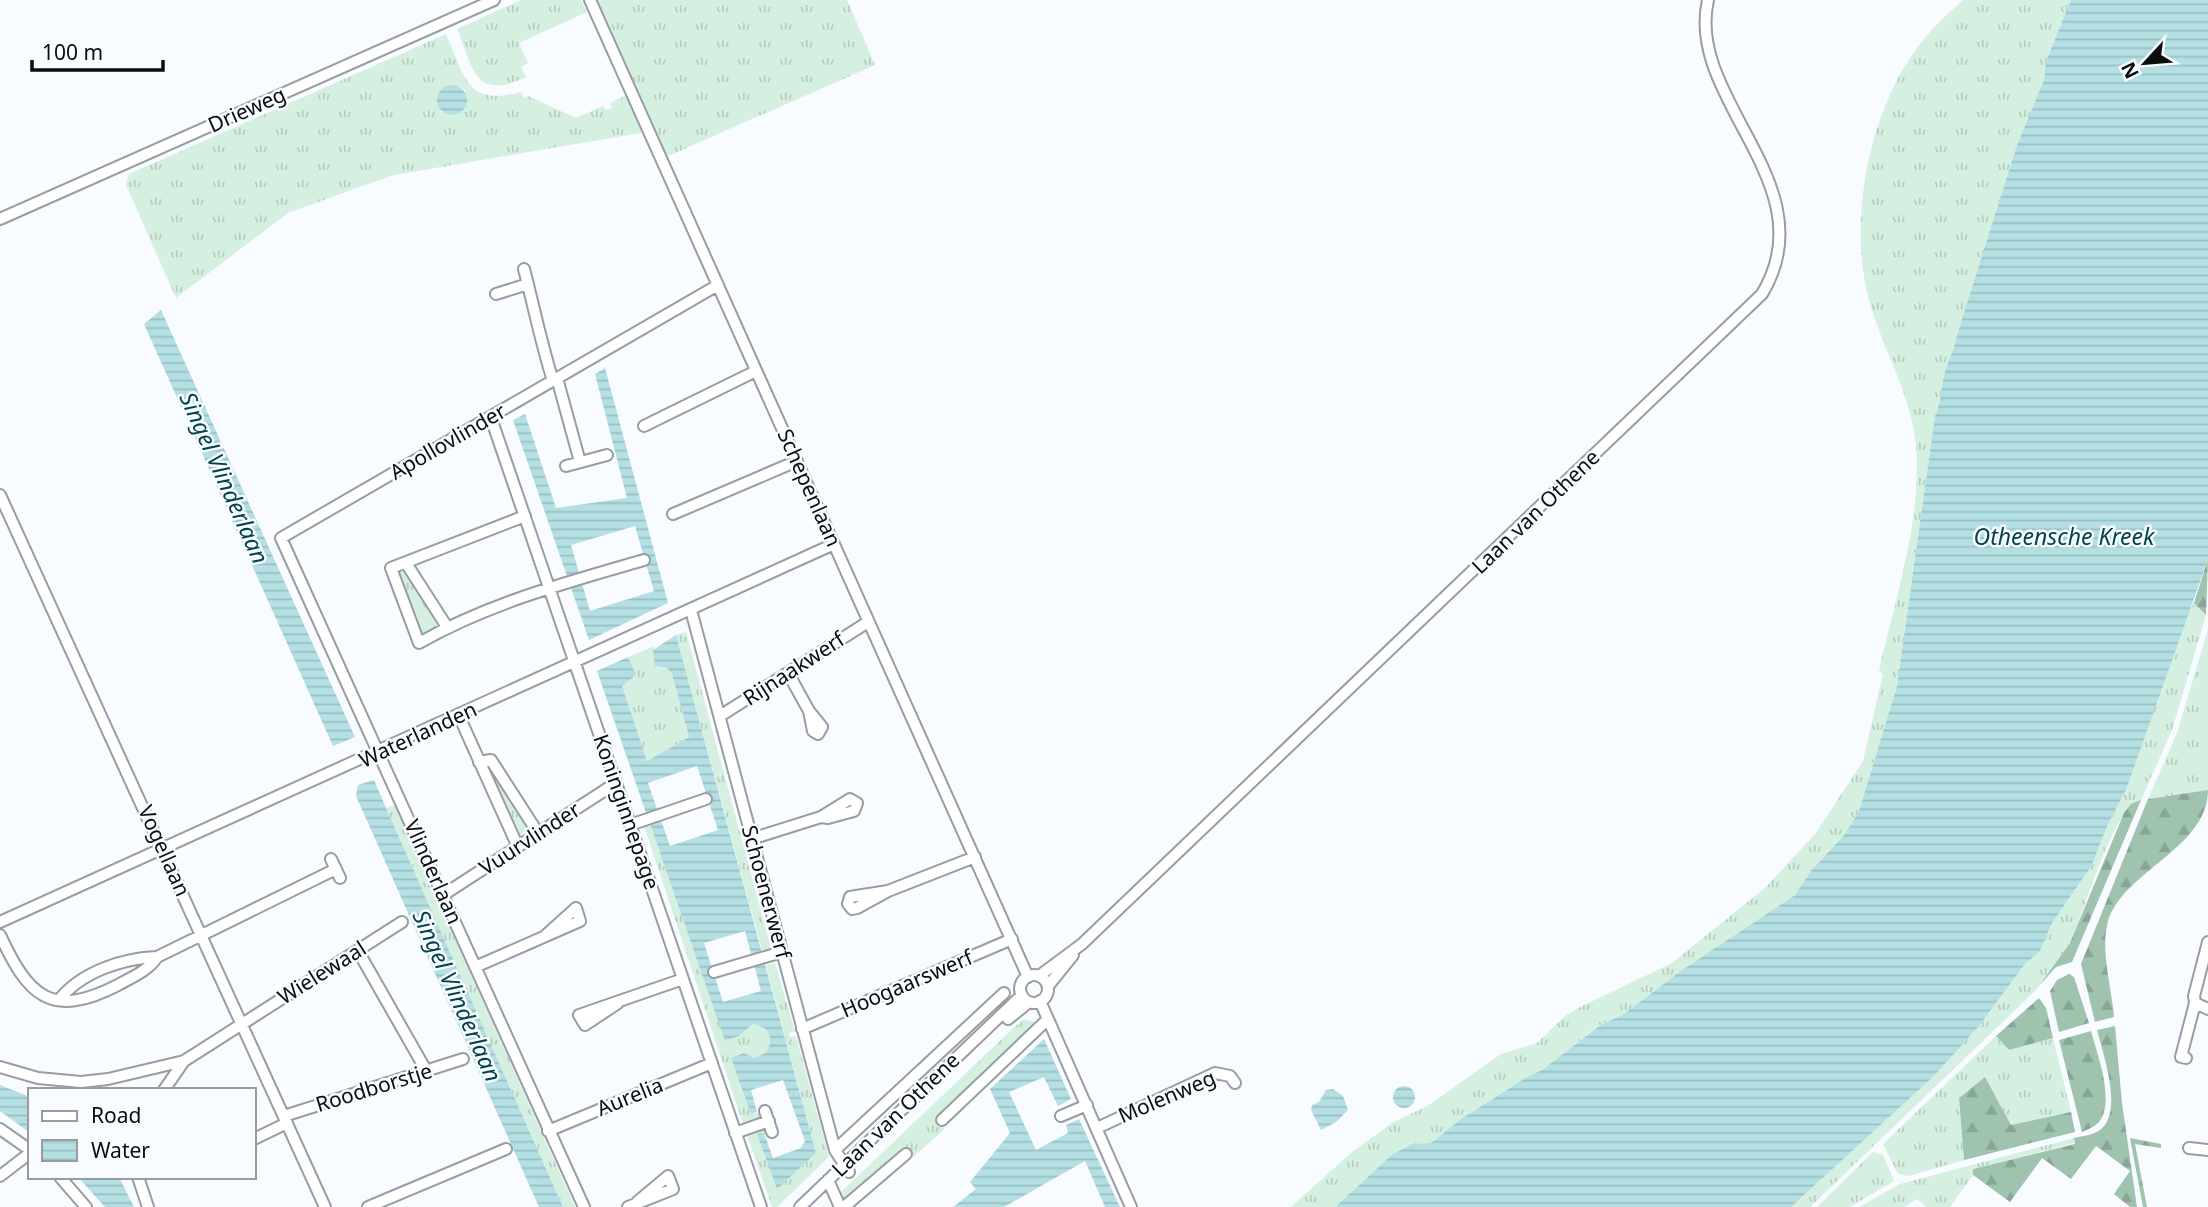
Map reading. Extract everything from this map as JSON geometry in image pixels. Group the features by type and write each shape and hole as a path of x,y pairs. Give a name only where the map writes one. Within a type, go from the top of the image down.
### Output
{"street":[{"name":"Drieweg","path":"0,219 494,0"},
{"name":"Schepenlaan","path":"590,0 1012,939 1034,976 1048,986"},
{"name":"Laan van Othene","path":"800,1207 830,1184 995,1026 1031,1000 1047,995 1048,986 1082,944 1762,294 1776,267 1782,225 1768,182 1717,70 1706,25 1708,0"},
{"path":"524,269 536,313 536,330 555,380 580,462"},
{"path":"496,294 528,284"},
{"name":"Apollovlinder","path":"281,538 718,285"},
{"path":"644,426 756,371"},
{"name":"Koninginnepage","path":"491,418 761,1207"},
{"path":"566,466 607,455"},
{"path":"673,514 797,461"},
{"name":"Vogellaan","path":"0,495 325,1207"},
{"path":"525,516 391,568 419,643 447,627 549,587 644,560"},
{"name":"Vlinderlaan","path":"281,538 584,1207"},
{"name":"Waterlanden","path":"0,922 164,850 834,544"},
{"path":"406,562 447,627"},
{"name":"Schoenerwerf","path":"691,610 835,1150 846,1169"},
{"name":"Rijnaakwerf","path":"720,716 868,622"},
{"path":"788,673 809,711"},
{"path":"459,716 518,847"},
{"path":"480,762 491,760 538,833"},
{"name":"Vuurvlinder","path":"443,895 616,783"},
{"path":"631,825 706,799"},
{"path":"751,839 821,817"},
{"path":"888,891 975,857"},
{"path":"0,935 18,973 28,986 59,1000 79,1000 112,988 141,973 157,957 336,869"},
{"name":"Wielewaal","path":"184,1061 402,922"},
{"path":"475,967 546,934"},
{"name":"Hoogaarswerf","path":"802,1029 1012,939"},
{"path":"2186,1058 2181,1057 2208,942"},
{"name":"Laan van Othene","path":"1034,976 1082,944"},
{"path":"358,951 427,1072"},
{"path":"714,972 782,952"},
{"path":"59,1000 82,980 117,964 135,957 157,957"},
{"path":"1034,976 1021,985 1048,1019 1131,1207"},
{"path":"618,1003 683,979"},
{"name":"Laan van Othene","path":"835,1150 1004,993"},
{"path":"2195,1003 2208,1009"},
{"path":"983,1013 995,1026"},
{"path":"942,1120 1048,1019"},
{"name":"Roodborstje","path":"256,1138 286,1119 463,1059"},
{"path":"0,1067 38,1079 81,1082 108,1079 184,1061"},
{"path":"165,1088 184,1061"},
{"name":"Aurelia","path":"548,1131 712,1063"},
{"name":"Molenweg","path":"1097,1128 1215,1073 1230,1076 1235,1083"},
{"path":"1061,1116 1087,1105"},
{"path":"735,1133 768,1121"},
{"path":"0,1129 28,1150"},
{"path":"2189,1148 2208,1150"},
{"path":"368,1207 506,1149"},
{"path":"0,1176 28,1153"},
{"path":"830,1184 842,1207 906,1154"},
{"path":"62,1179 86,1207"},
{"path":"139,1179 148,1207"},
{"name":"Laan van Othene","path":"811,1207 830,1184"}],"green space":[{"path":"521,0 581,0 587,12 519,43 528,63 521,67 526,77 509,84 486,83 473,69 457,29"},
{"path":"597,0 847,0 875,65 666,157"},
{"path":"1963,0 2071,0 2046,61 2044,80 2017,145 1945,371 1935,416 1897,686 1859,811 1845,834 1810,872 1795,895 1682,970 1624,1014 1598,1026 1542,1070 1461,1119 1431,1143 1412,1144 1394,1154 1335,1207 1291,1207 1352,1152 1392,1123 1429,1105 1501,1054 1537,1043 1565,1016 1578,1008 1672,963 1765,888 1816,833 1863,761 1883,674 1879,671 1911,531 1917,474 1914,428 1872,310 1864,277 1862,205 1876,132 1889,97 1905,66 1925,38"},
{"path":"446,34 464,75 478,92 503,96 521,92 524,98 528,96 576,118 603,106 606,110 612,108 610,103 627,95 646,132 394,175 351,190 288,213 176,298 126,185 129,174","holes":["458,86 466,90 462,108 453,113 441,112 437,101 440,92"]},
{"path":"2208,559 2206,615 2194,603"},
{"path":"397,568 403,568 436,619 437,629 423,635 420,633"},
{"path":"2194,603 2206,615 2172,730 2141,800 2130,807 2109,841 2076,929 2063,955 2035,991 1810,1207 1791,1207 1934,1076 1979,1026 2025,964 2040,951 2052,923 2092,865 2107,826 2126,790 2187,613"},
{"path":"2208,629 2208,790 2148,799 2177,733"},
{"path":"686,632 771,948 762,950 676,635"},
{"path":"655,646 653,650 657,667 667,668 672,674 689,737 647,761 621,685 636,676 628,657"},
{"path":"488,763 531,828 517,837 486,766"},
{"path":"2208,790 2204,811 2194,829 2143,875 2114,907 2107,926 2105,948 2114,1017 2095,1022 2081,964 2148,799"},
{"path":"2141,800 2072,962 2056,967 2039,986 2070,943 2124,813 2131,804"},
{"path":"395,805 575,1207 563,1207 386,808"},
{"path":"649,822 725,1040 739,1036 753,1024 763,1027 769,1034 767,1053 754,1058 744,1053 751,1114 761,1112 762,1118 744,1127 644,826"},
{"path":"775,963 795,1031 789,1033 790,1037 796,1036 829,1157 777,1207 772,1207 746,1132 765,1127 769,1133 758,1134 777,1188 816,1153 766,965"},
{"path":"2069,974 2074,977 2089,1023 2059,1032 2050,991 2057,980"},
{"path":"2039,998 2046,1008 2053,1038 2009,1050 1996,1036"},
{"path":"1023,1019 1038,1023 936,1119 945,1129 912,1158 905,1150 845,1201 840,1193"},
{"path":"2115,1026 2122,1103 2137,1207 2130,1207 2114,1194 2130,1171 2096,1146 2071,1179 2042,1158 2010,1202 1973,1175 1973,1169 2075,1144 2074,1138 2100,1130 2107,1122 2111,1097 2107,1067 2097,1030"},
{"path":"2091,1031 2104,1079 2105,1105 2103,1116 2097,1124 2082,1132 2059,1040"},
{"path":"1996,1036 2009,1050 2053,1038 2071,1112 2011,1125 1985,1078 1959,1098 1964,1160 1909,1176 1898,1174 1883,1144"},
{"path":"1985,1077 2011,1125 2071,1112 2075,1132 1964,1160 1959,1098"},
{"path":"2074,1138 2075,1143 1973,1169 1973,1175 1950,1207 1926,1207 1917,1199 1904,1207 1859,1207 1900,1184"},
{"path":"2130,1138 2161,1144 2161,1148 2135,1144 2147,1207 2143,1207"},
{"path":"1873,1152 1883,1155 1894,1181 1850,1207 1817,1207"}],"water":[{"name":"Otheensche Kreek","path":"2071,0 2208,0 2208,559 2126,790 2107,826 2092,865 2052,923 2040,951 2025,964 1979,1026 1934,1076 1791,1207 1335,1207 1393,1154 1412,1144 1431,1143 1461,1119 1542,1070 1599,1026 1624,1014 1682,970 1795,895 1810,872 1845,834 1859,811 1897,686 1935,416 1945,371 2017,145 2044,80 2046,61"},
{"path":"452,85 462,90 467,100 462,110 452,115 442,110 437,100 442,90"},
{"name":"Singel Vlinderlaan","path":"161,310 355,737 333,746 144,324"},
{"path":"605,368 668,603 589,640 513,420 525,414 556,508 627,498 595,374","holes":["635,526 654,591 590,611 571,545"]},
{"path":"676,635 816,1153 777,1189 757,1134 764,1133 773,1158 801,1148 805,1141 783,1080 751,1090 757,1112 751,1114 731,1058 744,1053 754,1058 766,1053 770,1043 769,1034 763,1027 753,1024 739,1036 725,1041 597,671 628,657 636,675 622,686 647,761 689,737 672,674 667,668 655,666 653,650","holes":["697,766 718,830 670,846 648,783","745,931 761,991 723,1002 704,943"]},
{"name":"Singel Vlinderlaan","path":"374,780 563,1207 539,1207 356,796 358,785"},
{"path":"1044,1039 1071,1099 1058,1106 1044,1077 1009,1092 1036,1150 1068,1133 1066,1125 1079,1119 1120,1207 1105,1207 1085,1161 1004,1207 953,1207 976,1189 970,1182 1010,1133 990,1089"},
{"path":"0,1085 28,1096 28,1132 0,1111"},
{"path":"1404,1086 1412,1089 1415,1097 1412,1105 1404,1108 1396,1105 1393,1097 1396,1089"},
{"path":"1333,1089 1343,1096 1348,1110 1336,1122 1321,1130 1311,1110 1312,1105 1319,1102 1326,1090"},
{"path":"80,1179 120,1179 134,1207 105,1207"}]}
